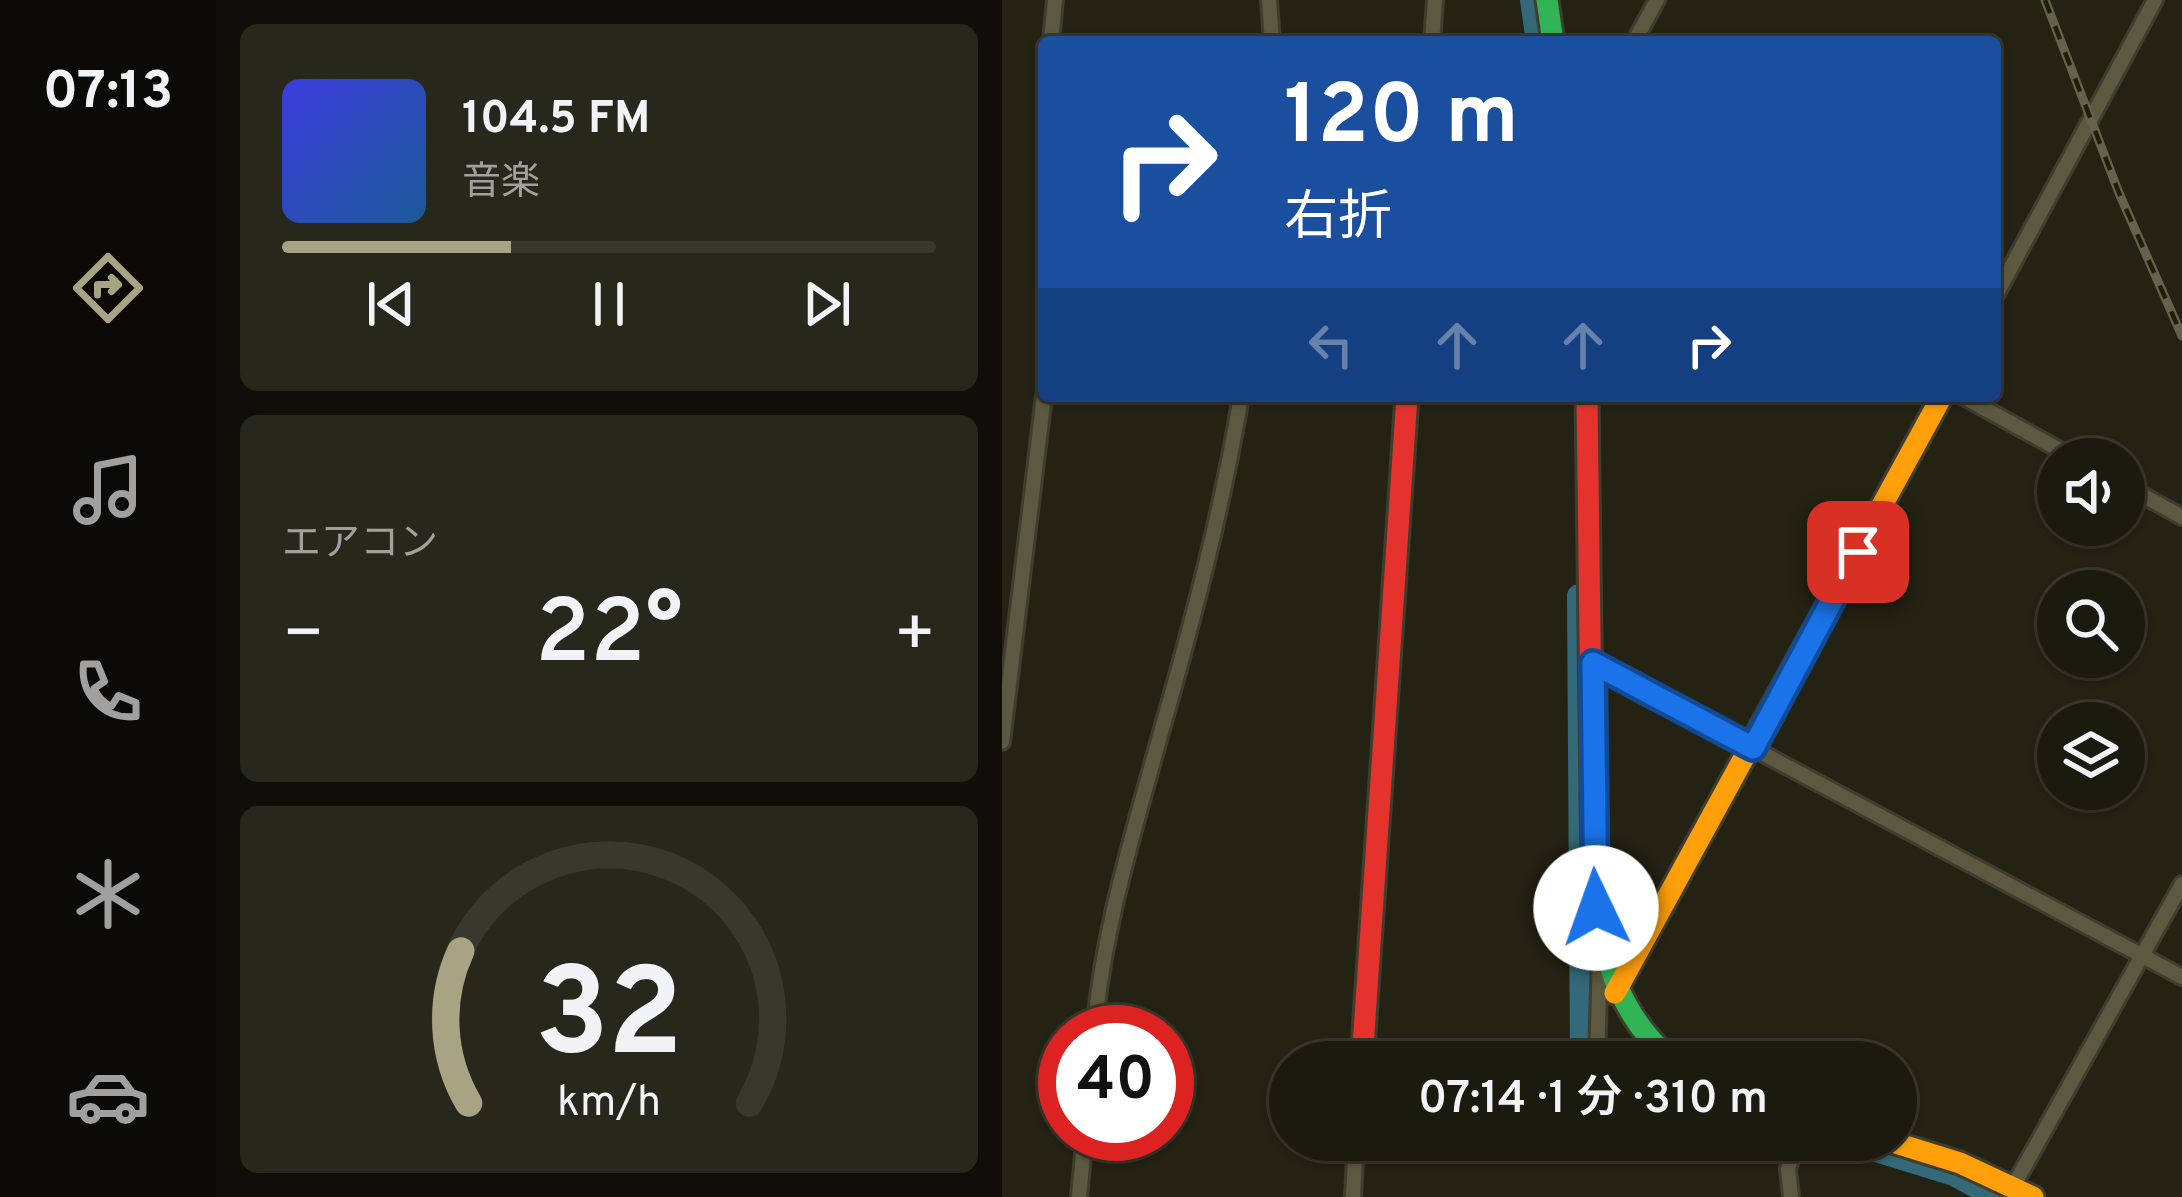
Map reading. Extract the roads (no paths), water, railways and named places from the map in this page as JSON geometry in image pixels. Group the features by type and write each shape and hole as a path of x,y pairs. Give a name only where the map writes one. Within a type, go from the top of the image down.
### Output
{"street":[{"path":"1052,36 1055,0"},
{"path":"1269,0 1272,36"},
{"path":"1432,36 1435,0"},
{"path":"1547,0 1552,36"},
{"path":"1637,36 1657,0"},
{"path":"2001,286 2155,0"},
{"path":"1002,742 1044,402"},
{"path":"1096,1005 1115,897 1226,489 1240,402"},
{"path":"1363,1041 1407,402"},
{"path":"1586,402 1593,875 1600,941 1598,1041"},
{"path":"1615,992 1939,402"},
{"path":"1973,402 2038,438"},
{"path":"2145,497 2182,518"},
{"path":"1593,663 2182,977"},
{"path":"1917,1152 2023,1191 2182,884"},
{"path":"1600,941 1615,992 1647,1041"},
{"path":"1079,1197 1082,1161"},
{"path":"1353,1197 1356,1161"},
{"path":"1790,1161 1791,1197"}],"waterway":[{"path":"1532,0 1537,36"},
{"path":"1579,596 1582,1041"},
{"path":"1912,1161 1954,1174 1996,1197"}],"railway":[{"path":"2045,0 2119,193 2182,336"}]}
